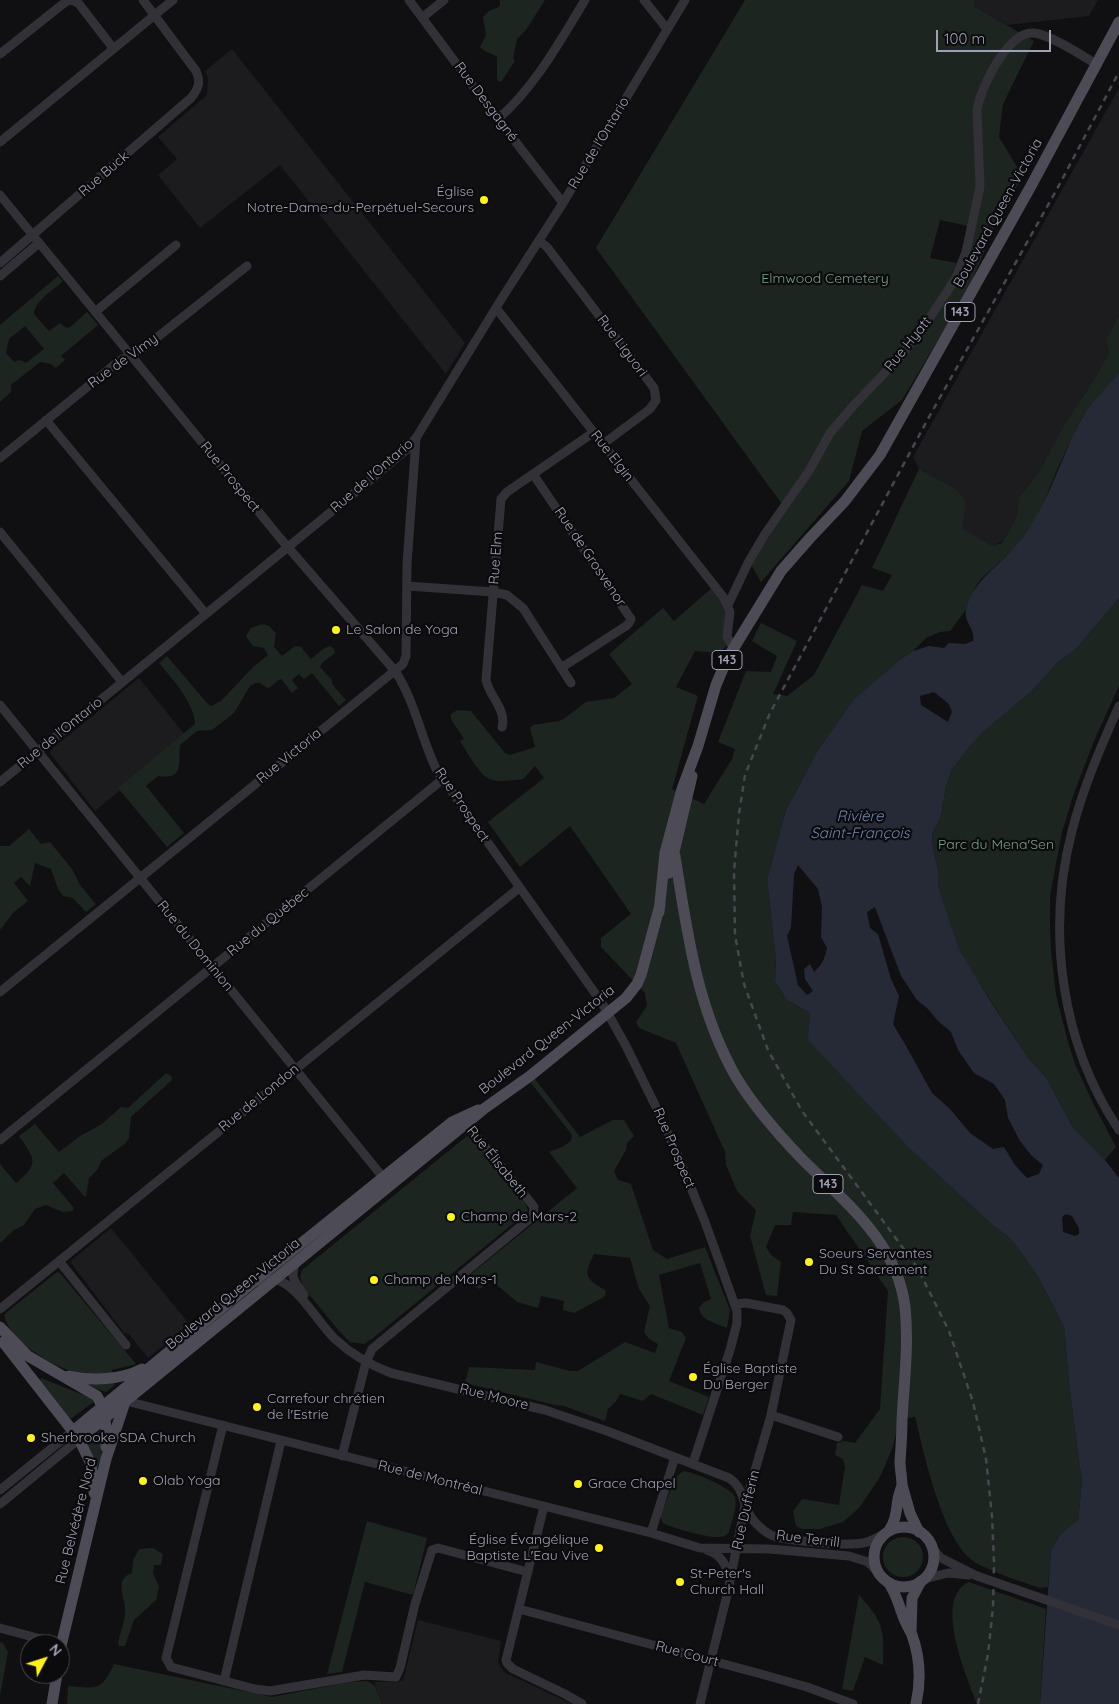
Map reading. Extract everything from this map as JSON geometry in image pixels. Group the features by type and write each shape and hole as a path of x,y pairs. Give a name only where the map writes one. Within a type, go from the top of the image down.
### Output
{"main road":[{"name":"Boulevard Queen-Victoria","path":"659,912 662,874 677,825 682,789 698,746 716,685 734,648 781,571 846,501 880,455 1026,194 1119,22"},
{"name":"Boulevard Queen-Victoria","path":"112,1399 252,1283 463,1120 485,1108 530,1076 626,998 637,984 644,966 675,851 672,835 677,825"},
{"name":"143","path":"677,825 695,963"},
{"name":"143","path":"675,851 686,929 705,1008 724,1055 751,1101 801,1158 865,1221 884,1248 898,1276 904,1306 906,1331 900,1462 902,1484 910,1513 919,1532 932,1547"},
{"name":"Boulevard Queen-Victoria","path":"76,1435 104,1418 126,1401 297,1261 386,1181"},
{"path":"0,1327 28,1356 61,1374 100,1401 104,1418 106,1459"},
{"path":"1,1340 19,1358 38,1372 100,1401 112,1399 126,1401"},
{"path":"1,1340 76,1435 90,1462 94,1510"},
{"path":"61,1374 87,1378 116,1377 137,1372 158,1360"},
{"name":"Boulevard Queen-Victoria","path":"76,1435 100,1401"},
{"name":"Rue Belvédère Nord","path":"63,1634 106,1459 120,1412 126,1401"},
{"name":"143","path":"879,1573 874,1553 876,1546 897,1515 898,1499 902,1484"},
{"path":"886,1533 894,1528 907,1527 919,1532"},
{"path":"911,1632 912,1598 931,1567 932,1547"},
{"path":"879,1573 888,1582 896,1595 916,1647 919,1672 916,1704"},
{"path":"888,1582 904,1586 913,1585 922,1580"},
{"path":"52,1704 55,1684"}],"street":[{"path":"0,54 68,0 78,4 114,48"},
{"path":"143,0 154,15"},
{"path":"0,142 173,0"},
{"name":"Rue Desgagné","path":"409,0 563,203"},
{"path":"422,17 444,0"},
{"path":"498,119 519,99 559,43 585,0"},
{"path":"644,0 667,29"},
{"name":"Rue de l'Ontario","path":"0,782 406,450 416,438 563,203 685,0"},
{"name":"Rue Buck","path":"0,264 192,98 198,89 200,79 196,70 154,15"},
{"name":"Rue Hyatt","path":"734,648 727,637 730,612 728,605 765,534 809,471 830,433 921,331 956,278 966,252 980,187 977,110 985,83 1015,40 1023,35 1033,33 1061,44 1096,64"},
{"name":"Rue Prospect","path":"0,195 288,547 395,670 409,696 426,746 443,779 608,1012 638,1068 676,1151 705,1222 735,1304 737,1317 735,1331 693,1464"},
{"name":"Rue Liguori","path":"539,241 547,247 654,388 656,400 650,409 603,444"},
{"path":"0,276 40,244"},
{"path":"95,312 176,245"},
{"name":"Rue de Vimy","path":"0,458 119,361 145,347 247,266"},
{"name":"Rue Elgin","path":"496,308 728,605"},
{"path":"46,420 206,614"},
{"name":"Rue Elm","path":"502,727 503,716 489,691 486,680 501,499 507,492 594,432"},
{"name":"Rue Victoria","path":"0,992 405,660 407,586 416,438"},
{"name":"Rue de Grosvenor","path":"533,474 631,619 626,626 561,668"},
{"path":"0,532 122,682"},
{"path":"407,586 493,592 507,595 523,608 571,683"},
{"name":"Rue du Dominion","path":"0,706 386,1181"},
{"path":"1119,706 1085,790 1072,830 1063,879 1060,940 1064,986 1076,1038 1100,1098 1119,1130"},
{"name":"Rue du Québec","path":"0,1140 443,779"},
{"name":"Rue de London","path":"0,1309 519,888"},
{"name":"Rue Élisabeth","path":"342,1456 368,1355 378,1343 533,1216 534,1207 463,1120"},
{"path":"59,1261 126,1345"},
{"path":"297,1261 293,1271 293,1278 307,1300 309,1309"},
{"path":"252,1283 274,1279"},
{"name":"Rue Moore","path":"274,1279 286,1284 294,1291 334,1338 366,1362 391,1372 545,1410 607,1431 729,1478 735,1482 742,1494 745,1505"},
{"name":"Rue Dufferin","path":"700,1704 730,1579 745,1505 771,1415 790,1325 790,1316 783,1310 746,1303 735,1304"},
{"name":"Rue de Montréal","path":"126,1401 651,1533 700,1548 736,1548"},
{"path":"771,1415 838,1437"},
{"path":"223,1425 166,1658 168,1664 176,1669 270,1691 364,1675 396,1677 399,1673 432,1550 436,1548 442,1549 528,1572"},
{"name":"Boulevard Queen-Victoria","path":"0,1490 76,1435"},
{"name":"Boulevard Queen-Victoria","path":"0,1504 76,1435"},
{"path":"224,1681 281,1441"},
{"path":"651,1533 675,1457"},
{"name":"Rue Terrill","path":"745,1505 751,1519 776,1537 857,1544 869,1542 886,1533"},
{"path":"544,1506 506,1656 507,1663 509,1666 582,1704"},
{"path":"932,1547 941,1558 977,1576 1119,1625"},
{"path":"700,1548 716,1554 722,1560 730,1579"},
{"name":"Rue Terrill","path":"736,1548 850,1556 868,1562 879,1573"},
{"path":"922,1580 948,1573 977,1576"},
{"name":"Rue Court","path":"518,1609 807,1687 853,1704"},
{"path":"0,1628 20,1634"}],"shaded area":[{"path":"974,0 1098,0 1089,16 1007,25 974,6"},
{"path":"232,49 465,343 446,374 280,165 200,228 158,175 177,159 158,137 207,95 208,78 205,71"},
{"path":"1119,88 1119,316 1106,339 1109,353 1087,391 1064,424 1039,472 1019,497 1016,518 1003,541 992,546 961,528 955,488 919,469 913,457"},
{"path":"139,678 186,736 95,811 50,753 52,749"},
{"path":"111,1228 190,1325 148,1358 129,1334 124,1333 71,1263 73,1259"},
{"path":"418,1620 501,1641 498,1663 504,1672 572,1704 382,1704 374,1682 403,1681"}],"green space":[{"path":"500,0 545,0 526,30 517,39 513,58 515,61 501,82 497,80 497,57 480,47 486,35 483,17 500,5"},
{"name":"Elmwood Cemetery","path":"745,0 974,0 974,6 1034,41 1003,104 999,137 1023,177 1002,209 968,290 902,400 862,431 849,481 761,582 749,561 784,507 596,248","holes":["940,220 972,227 962,264 930,258"]},
{"path":"58,276 63,281 41,300 34,314 49,331 60,323 69,328 87,312 98,325 61,356 65,360 56,368 51,364 40,362 11,385 11,392 0,402 0,325","holes":["25,326 44,349 26,363 20,360 14,362 6,353 9,339"]},
{"path":"1119,316 1119,373 1082,418 1059,465 1038,516 1013,550 982,578 976,586 965,611 950,631 940,632 926,638 853,700 818,750 786,810 767,879 776,960 775,982 787,1000 810,1013 809,1040 907,1146 990,1223 1011,1239 1036,1273 1064,1327 1069,1384 1082,1483 1078,1521 1060,1535 1051,1550 1048,1587 1040,1588 1007,1577 976,1563 964,1553 954,1537 936,1496 915,1417 900,1419 892,1449 880,1477 859,1508 843,1522 820,1529 802,1529 796,1526 793,1511 802,1499 839,1505 845,1467 843,1459 835,1455 837,1443 844,1441 855,1443 880,1409 888,1291 836,1215 793,1212 791,1225 775,1225 766,1247 771,1255 781,1262 777,1296 766,1295 750,1236 756,1210 737,1191 726,1165 725,1152 676,1043 639,1028 636,1022 647,1006 645,993 601,947 601,938 631,914 570,826 520,867 488,822 544,778 535,766 523,779 498,781 486,777 474,763 460,741 464,739 450,715 457,710 471,711 505,753 510,755 535,747 530,728 533,725 559,721 586,702 614,698 632,684 609,654 663,608 674,621 714,586 724,598 730,642 720,653 695,651 676,687 698,696 672,789 704,804 732,759 735,749 718,742 746,671 771,672 777,656 752,641 761,623 797,641 773,694 787,696 814,675 862,585 883,591 892,575 872,568 919,469 955,488 966,501 962,528 992,546 1002,543 1016,518 1019,497 1039,472 1064,424 1087,391 1109,353 1106,339"},
{"name":"Parc du Mena'Sen","path":"1119,598 1119,686 1094,741 1074,793 1062,832 1050,896 1051,950 1056,995 1075,1064 1116,1147 1105,1160 1072,1126 1047,1079 1026,1055 959,949 938,886 939,875 932,834 941,816 946,786 952,769 970,746 985,730 1031,692 1057,663 1077,648"},
{"path":"262,624 269,626 276,633 274,647 282,656 295,646 301,647 311,659 323,649 330,646 334,649 335,653 322,663 320,667 346,700 339,706 312,673 304,679 299,674 292,680 298,688 292,693 281,679 267,688 260,683 250,686 234,713 212,730 197,731 180,745 179,765 176,773 166,777 158,776 146,786 184,833 167,847 118,788 195,724 187,699 159,663 167,656 211,706 221,701 252,668 268,655 264,648 253,646 246,636 251,628"},
{"path":"29,829 41,844 50,842 72,869 80,885 96,904 86,912 73,898 63,896 58,889 51,869 35,863 30,886 21,877 14,883 28,901 14,912 0,930 0,846 9,846"},
{"path":"166,1073 171,1076 172,1080 131,1117 129,1138 126,1143 101,1161 98,1169 89,1178 86,1196 64,1173 53,1183 74,1208 72,1211 63,1212 46,1205 35,1209 24,1225 14,1230 0,1243 0,1164 16,1183 32,1165 29,1150 19,1136 35,1124 59,1152 80,1136 102,1124 121,1107 128,1108"},
{"path":"535,1079 580,1137 613,1120 624,1120 634,1136 627,1143 626,1150 614,1171 618,1180 631,1184 653,1250 667,1259 705,1247 730,1310 727,1328 706,1319 700,1312 699,1308 704,1302 711,1299 700,1263 659,1275 669,1328 682,1332 686,1338 669,1381 709,1397 703,1415 651,1394 643,1401 620,1394 608,1409 605,1421 564,1406 465,1383 469,1367 535,1370 536,1362 570,1371 578,1371 625,1342 655,1353 658,1344 649,1339 644,1332 650,1306 639,1289 630,1258 594,1254 588,1275 606,1293 604,1297 574,1313 563,1310 564,1301 541,1296 538,1308 517,1302 491,1280 480,1289 474,1286 471,1274 577,1188 549,1152 571,1141 572,1135 531,1083"},
{"path":"467,1136 473,1139 525,1203 528,1210 373,1338 364,1344 350,1342 303,1287 300,1276 302,1270"},
{"path":"57,1272 60,1273 136,1364 112,1370 112,1373 107,1374 72,1371 42,1357 22,1342 14,1333 7,1324 4,1315"},
{"path":"41,1378 96,1400 70,1418 40,1381"},
{"path":"86,1382 113,1382 115,1385 106,1392 86,1385"},
{"path":"100,1430 102,1446 97,1473 92,1453 86,1442"},
{"path":"683,1471 712,1481 727,1489 735,1497 734,1515 729,1532 726,1535 720,1537 706,1536 663,1523 660,1516 676,1477"},
{"path":"367,1521 427,1538 413,1595 365,1582 342,1672 327,1674"},
{"path":"907,1537 914,1540 920,1546 923,1557 922,1565 914,1574 907,1577 899,1577 892,1574 884,1565 883,1553 886,1546 895,1538"},
{"path":"153,1548 163,1554 161,1565 154,1565 153,1573 159,1586 156,1600 134,1620 125,1646 119,1646 118,1642 125,1615 122,1590 123,1580 132,1573 133,1560 139,1549"},
{"path":"969,1582 1046,1609 1040,1704 977,1704 960,1658 953,1621 953,1604 958,1591"},
{"path":"859,1595 881,1627 883,1665 865,1657 853,1691 842,1689"},
{"path":"0,1642 3,1643 8,1652 0,1696"},
{"path":"114,1664 272,1697 350,1682 367,1681 375,1686 382,1704 67,1704 68,1686 97,1686 105,1680"}],"water":[{"name":"Rivière Saint-François","path":"1119,373 1119,598 1077,648 1057,663 1031,692 985,730 970,746 952,769 946,786 941,816 932,834 939,875 938,886 959,949 1026,1055 1047,1079 1072,1126 1105,1160 1119,1178 1119,1704 1040,1704 1051,1550 1060,1535 1078,1520 1082,1483 1069,1384 1064,1327 1036,1273 1011,1239 990,1223 907,1146 808,1040 810,1013 787,1000 775,982 776,960 767,879 786,810 818,750 853,700 897,662 913,651 929,646 944,648 949,643 965,644 973,641 973,633 966,618 966,609 974,591 985,576 1024,536 1034,521 1081,420","holes":["934,692 949,704 952,712 948,722 921,705 920,696","798,865 818,889 822,907 821,937 827,948 823,961 814,972 810,964 804,969 805,979 813,991 807,995 798,985 787,936 791,928 794,874","875,907 901,976 917,1000 951,1032 958,1050 974,1073 994,1084 1005,1100 1008,1118 1020,1141 1031,1155 1043,1165 1039,1174 1027,1178 1015,1165 1004,1147 993,1149 970,1133 950,1109 932,1093 893,1024 899,996 891,979 878,934 870,928 867,912","1066,1214 1072,1216 1079,1228 1079,1234 1075,1236 1063,1232 1062,1217"]}],"railway":[{"path":"978,1704 988,1654 993,1608 994,1562 992,1516 986,1459 973,1402 949,1331 917,1267 802,1111 768,1050 744,984 735,935 734,871 739,814 745,775 770,713 929,417 1057,189 1119,72"}],"place":[{"name":"Église Notre-Dame-du-Perpétuel-Secours","path":"484,200"},
{"name":"Le Salon de Yoga","path":"336,630"},
{"name":"Champ de Mars-2","path":"451,1217"},
{"name":"Soeurs Servantes Du St Sacrement","path":"809,1262"},
{"name":"Champ de Mars-1","path":"374,1280"},
{"name":"Église Baptiste Du Berger","path":"693,1377"},
{"name":"Carrefour chrétien de l'Estrie","path":"257,1407"},
{"name":"Sherbrooke SDA Church","path":"31,1438"},
{"name":"Olab Yoga","path":"143,1481"},
{"name":"Grace Chapel","path":"578,1484"},
{"name":"Église Évangélique Baptiste L'Eau Vive","path":"599,1548"},
{"name":"St-Peter's Church Hall","path":"680,1582"}]}
